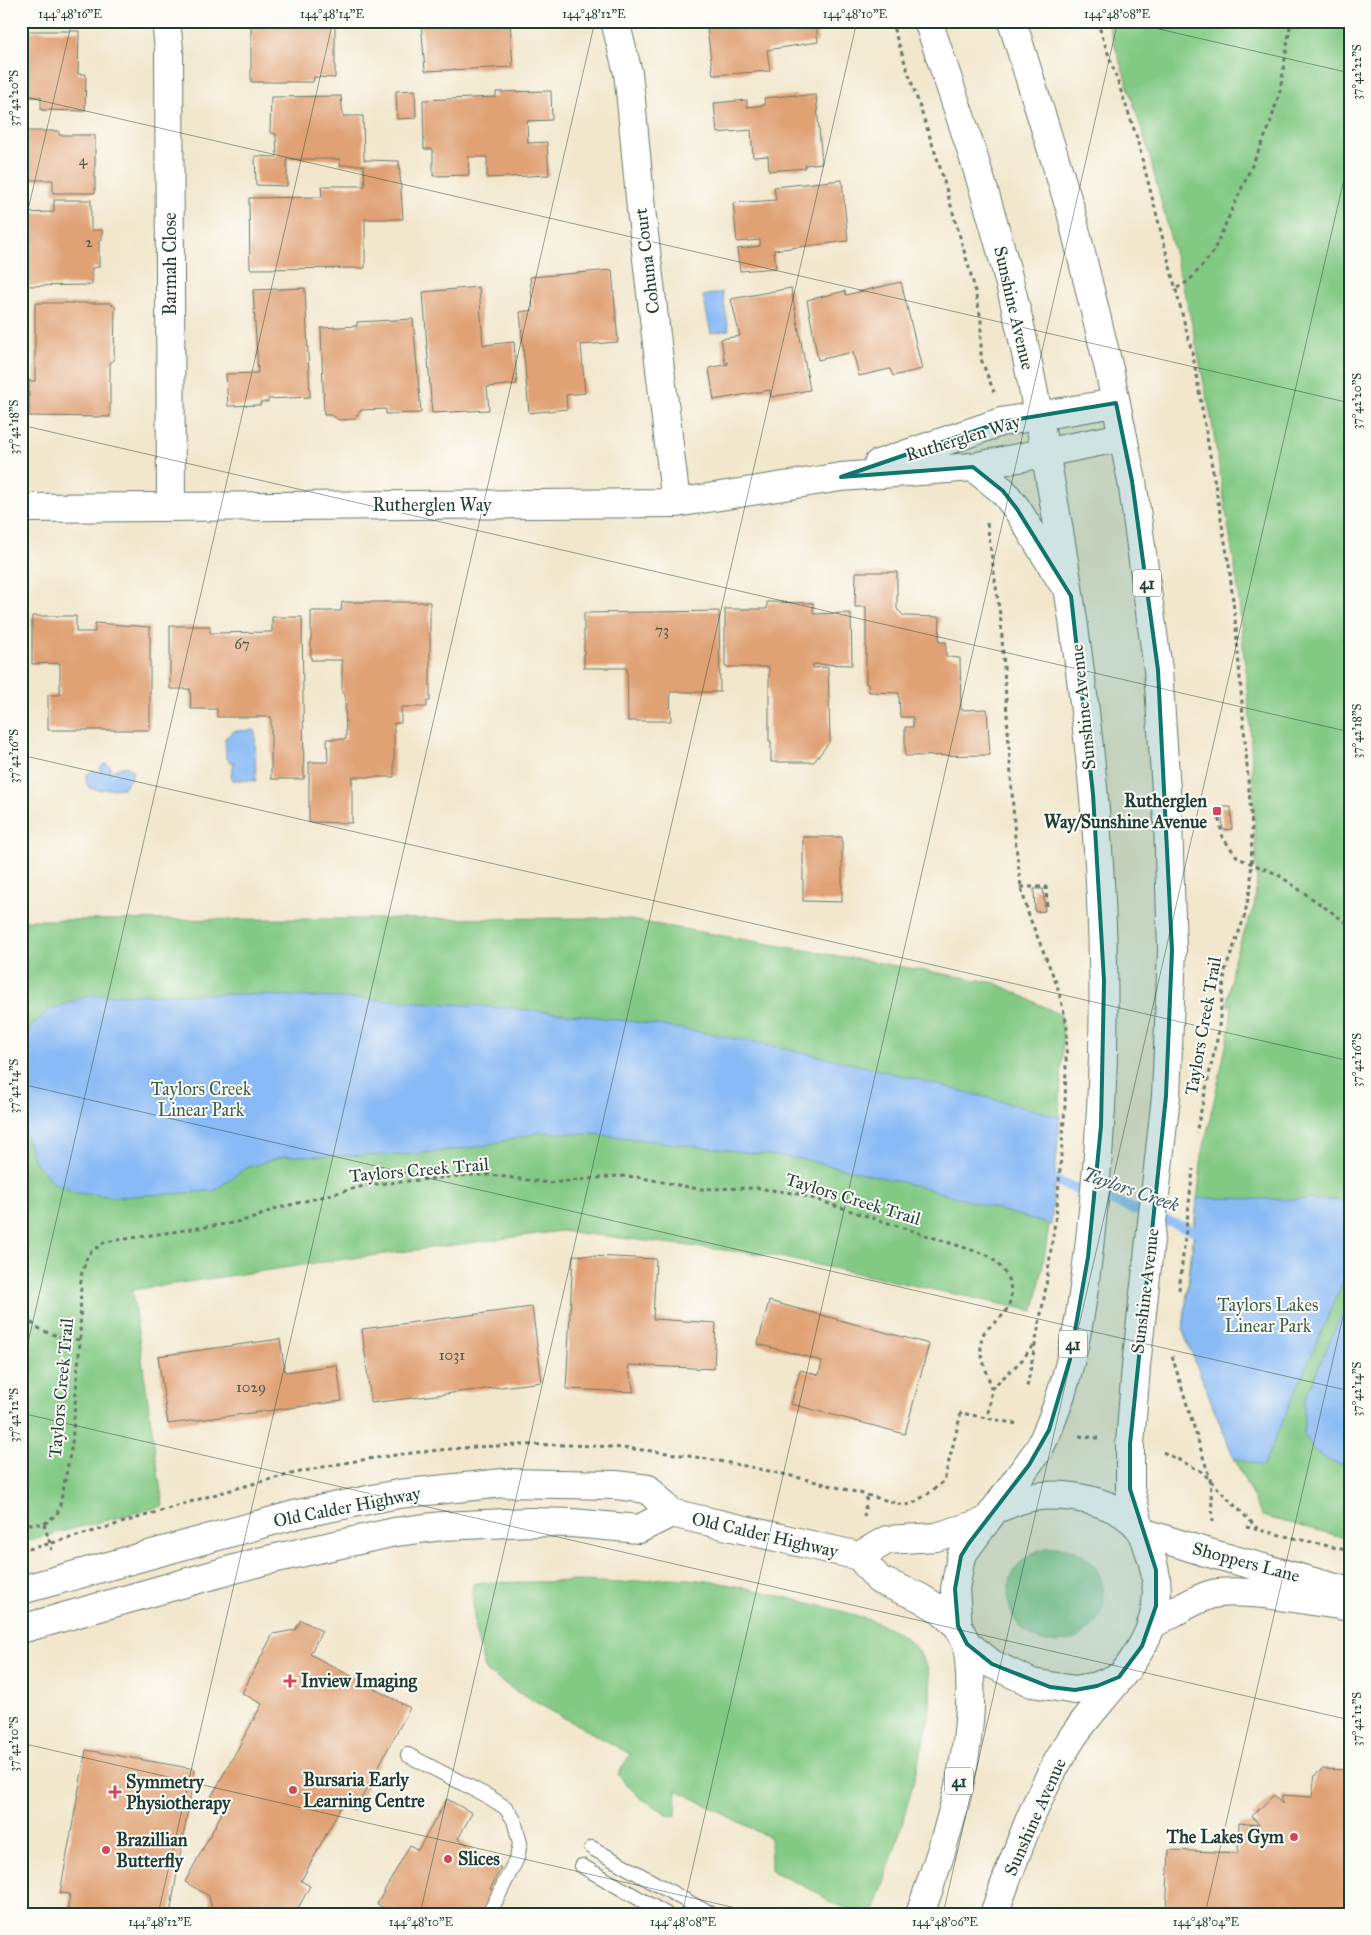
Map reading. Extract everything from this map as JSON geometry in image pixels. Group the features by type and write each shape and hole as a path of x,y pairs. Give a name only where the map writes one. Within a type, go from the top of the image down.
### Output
{"main road":[{"name":"Barmah Close","path":"166,21 169,49 171,506"},
{"name":"Cohuna Court","path":"615,21 629,82 641,209 676,502"},
{"name":"Sunshine Avenue","path":"928,21 998,239 1019,322 1039,416 1071,596 1091,775 1102,925 1104,1030 1101,1126 1088,1257 1070,1359 1049,1430 1029,1465 990,1515"},
{"name":"Sunshine Avenue","path":"1012,21 1070,208 1116,403 1146,574 1158,670 1168,821 1172,950 1166,1096 1130,1444 1130,1489 1141,1530"},
{"name":"Rutherglen Way","path":"842,477 1001,422 1116,403"},
{"name":"Rutherglen Way","path":"21,508 676,502 842,477 973,467 1123,437"},
{"path":"973,467 1003,492 1017,509 1071,596"},
{"name":"Old Calder Highway","path":"21,1590 298,1514 431,1490 503,1483 616,1485 648,1490 671,1513 859,1556 879,1580 919,1597 939,1610 962,1635 1011,1675 1050,1687 1075,1690 1097,1686 1119,1677"},
{"path":"431,1490 432,1527"},
{"name":"Old Calder Highway","path":"859,1556 886,1540 936,1537 1042,1496 1082,1498 1118,1512 1141,1530"},
{"name":"Old Calder Highway","path":"21,1629 263,1561 351,1540 432,1527 530,1522 572,1523 640,1529 671,1513"},
{"name":"41","path":"920,1914 947,1828 969,1733 971,1686 955,1590 961,1556 990,1515"},
{"name":"41","path":"1119,1677 1142,1646 1151,1625 1156,1606 1156,1570 1141,1530"},
{"name":"Shoppers Lane","path":"1141,1530 1202,1551 1350,1592"},
{"name":"Shoppers Lane","path":"1151,1625 1209,1595 1223,1593 1270,1595 1350,1607"},
{"name":"Sunshine Avenue","path":"994,1914 1048,1778 1072,1738 1119,1677"}],"lane":[{"path":"408,1755 489,1797 506,1808 514,1820 520,1843 518,1858 489,1914"},
{"path":"592,1848 710,1914"},
{"path":"582,1866 666,1914"}],"path":[{"path":"891,21 939,164 971,274 982,319 981,360 995,395 1001,422"},
{"name":"Taylors Creek Trail","path":"1097,21 1130,117 1194,356 1228,565 1250,794 1251,864 1249,900 1227,960 1216,1044 1196,1136"},
{"path":"1177,288 1190,281 1212,254 1268,130 1280,91 1291,21"},
{"path":"1003,492 997,497 989,514 987,529 1000,607 1014,818 1021,888 1029,916 1049,963 1067,1025 1065,1106 1053,1236 1027,1389"},
{"path":"1218,811 1220,832 1226,844 1238,858 1277,874 1350,925"},
{"path":"1021,888 1046,887 1047,908"},
{"path":"1179,1292 1193,1164"},
{"name":"Taylors Creek Trail","path":"21,1521 31,1524 44,1524 57,1514 60,1505 72,1444 80,1340 81,1276 88,1254 105,1242 232,1223 254,1218 274,1209 368,1185 470,1175 492,1175 549,1183 618,1176 637,1177 698,1189 757,1188 799,1194 987,1255 1000,1264 1007,1274 1011,1286 1007,1310 1000,1319 987,1328 982,1338 983,1364 991,1389 988,1417 1020,1424"},
{"path":"21,1310 42,1332 80,1340"},
{"path":"991,1389 1023,1359 1034,1342"},
{"path":"1172,1356 1210,1479 1213,1520 1222,1522"},
{"path":"1071,1434 1100,1439"},
{"path":"1156,1448 1190,1464 1210,1479 1259,1530"},
{"path":"1241,1526 1350,1551"}],"highlighted area":[{"path":"1116,403 1132,481 1158,670 1172,950 1166,1096 1130,1444 1130,1489 1156,1570 1156,1606 1142,1646 1119,1677 1097,1686 1075,1690 1050,1687 992,1664 967,1644 958,1626 955,1589 961,1556 1029,1465 1049,1430 1070,1359 1088,1257 1101,1126 1104,981 1093,794 1071,596 1017,509 1003,491 973,467 841,477 1001,422"}],"green space":[{"name":"Taylors Lakes Linear Park","path":"1107,21 1350,21 1350,1539 1262,1516 1234,1458 1183,1331 1202,1155 1230,1028 1232,1001 1229,1007 1227,1002 1234,959 1254,906 1257,883 1250,721 1237,582 1212,423 1190,315 1147,146"},
{"name":"Taylors Creek Linear Park","path":"619,918 996,983 1061,1015 1063,1036 1060,1105 1051,1209 1034,1311 775,1256 561,1231 331,1261 132,1290 163,1506 21,1542 21,920"},
{"path":"1056,1547 1074,1551 1090,1561 1100,1577 1104,1595 1100,1613 1090,1629 1074,1639 1056,1643 1038,1639 1022,1629 1012,1613 1008,1595 1012,1577 1022,1561 1038,1551"},
{"path":"664,1578 702,1580 739,1586 852,1614 894,1630 905,1637 921,1656 930,1679 931,1691 927,1726 902,1826 873,1914 864,1914 828,1902 820,1894 771,1871 770,1838 677,1790 676,1815 671,1816 639,1797 618,1775 630,1754 515,1691 485,1670 475,1630 472,1589 474,1583 583,1581 623,1583"}],"water":[{"path":"722,292 729,330 711,333 703,296"},
{"path":"255,730 256,781 233,780 231,776 234,762 230,762 226,757 225,738 234,731"},
{"path":"104,764 111,767 108,772 126,766 132,770 132,777 123,788 97,790 89,788 86,782 86,775 92,771 103,772 99,769"},
{"path":"238,994 481,1006 541,1011 662,1026 764,1044 849,1063 1060,1117 1051,1225 918,1186 802,1159 602,1135 542,1132 477,1147 406,1155 284,1156 246,1168 214,1191 116,1197 77,1193 53,1183 33,1159 21,1119 21,1049 32,1026 48,1010 91,995"},
{"path":"1197,1198 1337,1200 1350,1204 1350,1266 1263,1466 1234,1458 1183,1331"},
{"path":"1350,1294 1350,1467 1329,1461 1314,1450 1304,1434 1304,1401"}],"building":[{"path":"251,21 335,21 335,78 314,77 313,82 251,82"},
{"path":"421,21 510,21 513,67 425,71"},
{"path":"706,21 816,21 818,42 767,50 770,71 713,75"},
{"path":"21,31 79,31 78,74 86,74 85,111 41,110 41,97 21,97"},
{"path":"415,90 416,118 397,119 396,91"},
{"path":"551,91 552,120 527,121 528,143 547,142 549,175 487,178 487,157 468,157 469,175 433,176 433,149 424,149 423,100 496,97 496,92"},
{"path":"816,95 822,163 805,165 805,168 769,171 768,156 753,157 751,130 717,133 714,103 747,100 747,107 765,105 764,98"},
{"path":"341,96 343,116 363,116 364,160 399,161 403,219 365,219 365,268 250,269 249,198 322,197 321,186 365,186 364,165 340,165 340,159 287,159 287,186 256,185 255,156 277,157 276,134 270,133 271,97"},
{"path":"21,131 59,131 59,135 95,135 95,193 53,193 53,180 21,180"},
{"path":"842,180 848,241 774,250 776,268 740,271 737,249 760,246 760,240 737,242 733,203 776,200 774,187"},
{"path":"54,200 91,200 91,230 102,230 102,240 99,240 99,267 92,268 92,285 21,286 21,213 54,212"},
{"path":"612,270 618,342 581,345 585,393 566,395 567,409 529,413 520,312 533,310 530,277"},
{"path":"901,282 922,369 893,376 890,369 859,376 853,352 818,360 807,300 845,291 846,295"},
{"path":"479,287 483,345 514,342 517,384 487,387 489,410 432,413 423,292"},
{"path":"305,288 310,397 268,399 268,402 260,402 261,405 228,406 226,374 258,373 253,290"},
{"path":"791,288 810,390 771,397 770,390 714,400 709,368 728,364 728,362 725,363 721,339 740,336 731,299"},
{"path":"35,303 110,303 115,306 114,360 110,363 110,417 29,416 29,381 35,381"},
{"path":"413,319 421,413 386,414 386,409 361,410 354,419 339,420 331,415 324,415 321,328 357,326 357,322"},
{"path":"21,378 28,378 27,420 21,419"},
{"path":"856,572 897,572 897,609 904,616 940,617 939,642 946,642 946,657 960,658 961,710 987,709 990,755 905,756 905,727 913,727 913,717 900,717 899,693 869,692 868,684 866,684 866,607 855,607"},
{"path":"342,602 430,602 430,701 427,701 427,707 401,707 401,723 394,723 394,777 352,777 352,823 309,822 309,762 328,762 327,739 346,739 345,694 342,693 342,660 311,660 311,611 341,611"},
{"path":"767,602 813,603 813,614 851,613 852,665 813,664 813,668 828,667 830,741 814,762 771,762 771,741 769,741 769,667 725,667 725,609 767,609"},
{"path":"719,611 720,692 670,692 671,721 628,721 627,668 584,668 584,613"},
{"path":"32,616 76,616 76,632 95,632 95,623 150,627 150,730 48,730 48,695 60,695 60,663 32,664"},
{"path":"272,617 302,617 304,779 271,779 271,717 217,717 217,709 191,709 190,689 170,689 170,626 210,626 210,633 272,632"},
{"path":"21,621 26,622 26,685 21,685"},
{"path":"1221,807 1231,807 1232,829 1223,830"},
{"path":"803,837 842,837 842,902 803,901"},
{"path":"1034,889 1043,889 1045,911 1035,912"},
{"path":"573,1255 656,1259 653,1319 716,1323 714,1369 628,1365 634,1392 566,1389"},
{"path":"769,1301 929,1344 905,1434 791,1404 800,1370 819,1375 822,1361 758,1344"},
{"path":"532,1307 542,1382 371,1403 362,1329"},
{"path":"280,1339 285,1372 337,1365 342,1401 168,1424 158,1356"},
{"path":"301,1620 322,1631 310,1654 410,1708 355,1810 343,1803 301,1881 310,1886 295,1914 213,1914 209,1896 185,1882 222,1813 207,1805 262,1704 242,1693 273,1634 295,1630"},
{"path":"86,1750 195,1769 170,1914 67,1914 70,1894 60,1893"},
{"name":"The Lakes Gym","path":"1323,1769 1350,1770 1350,1914 1166,1914 1169,1850 1238,1853 1239,1823 1259,1825 1252,1816 1274,1795 1282,1804 1282,1795 1312,1797 1315,1775"},
{"name":"Slices","path":"447,1799 472,1813 458,1839 473,1848 471,1851 501,1868 490,1889 495,1892 482,1914 381,1914 384,1908 377,1904 410,1845 418,1850"}],"waterway":[{"name":"Taylors Creek","path":"1055,1181 1195,1231"}],"place":[{"name":"Rutherglen Way/Sunshine Avenue","path":"1217,811"},
{"name":"Inview Imaging","path":"290,1681"},
{"name":"Bursaria Early Learning Centre","path":"293,1790"},
{"name":"Symmetry Physiotherapy","path":"115,1792"},
{"name":"The Lakes Gym","path":"1294,1837"},
{"name":"Brazillian Butterfly","path":"106,1850"},
{"name":"Slices","path":"448,1859"}]}
